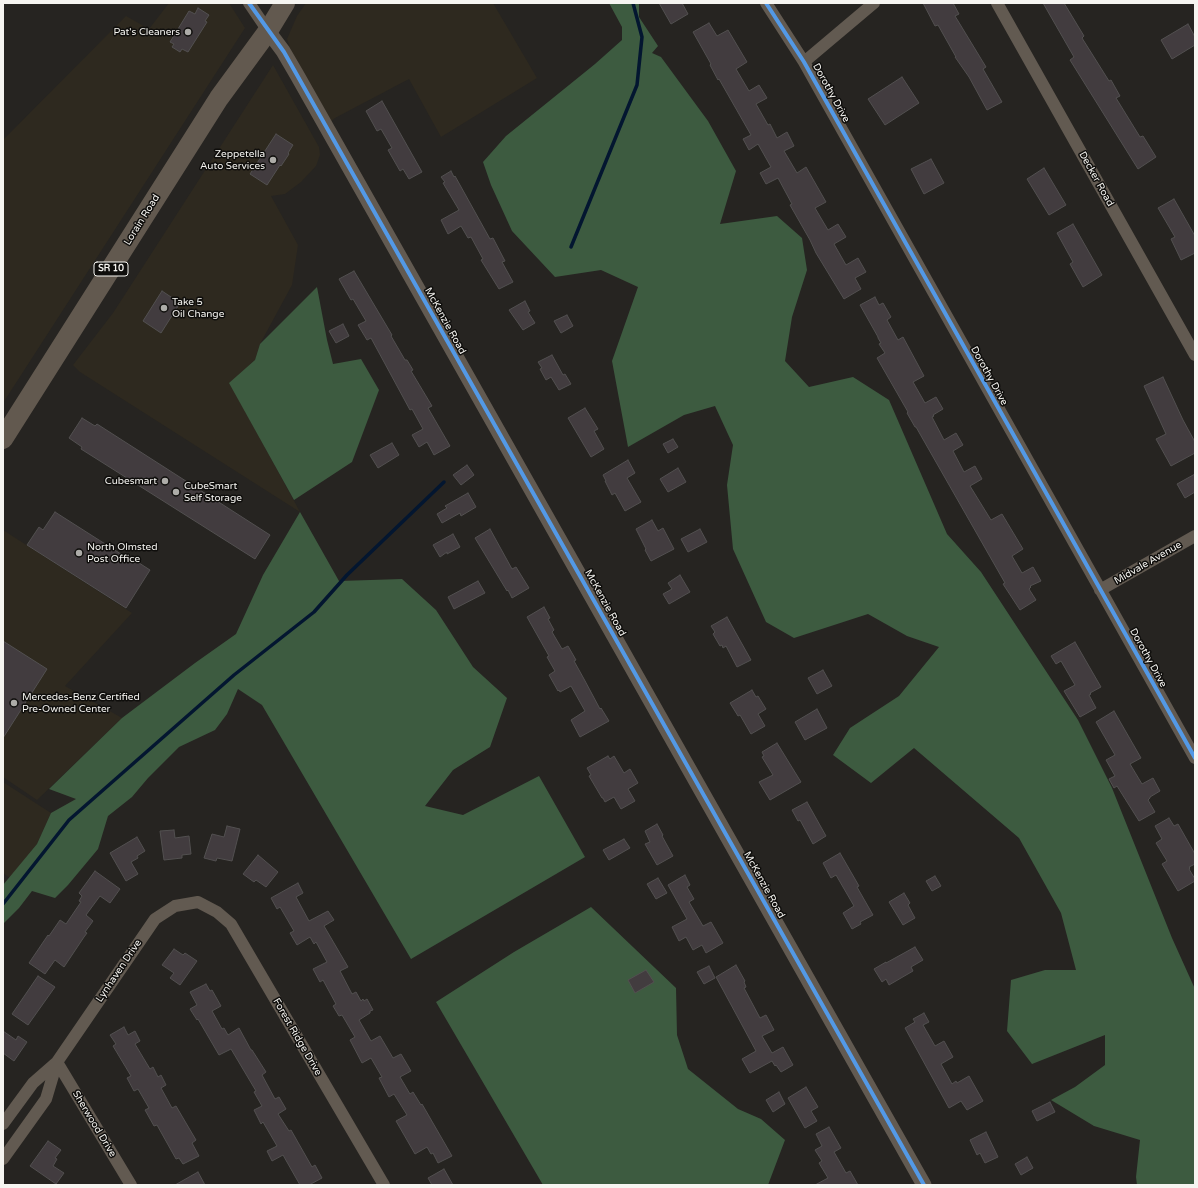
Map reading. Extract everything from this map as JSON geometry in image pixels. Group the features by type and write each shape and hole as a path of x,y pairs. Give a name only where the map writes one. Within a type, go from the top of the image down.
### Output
{"main road":[{"name":"Lorain Road","path":"3,439 219,98 268,31 285,3"}],"street":[{"path":"249,3 268,31"},
{"name":"Dorothy Drive","path":"766,3 804,62 1195,758"},
{"path":"804,62 874,3"},
{"name":"Decker Road","path":"997,3 1195,355"},
{"name":"McKenzie Road","path":"268,31 287,58 924,1185"},
{"name":"Midvale Avenue","path":"1100,590 1195,536"},
{"name":"Lynhaven Drive","path":"3,1124 32,1083 57,1062 155,919 175,906 198,902"},
{"name":"Forest Ridge Drive","path":"198,902 216,912 231,924 384,1185"},
{"name":"Lynhaven Drive","path":"3,1159 46,1099 57,1062"},
{"name":"Sherwood Drive","path":"57,1062 130,1185"}],"shaded area":[{"path":"169,3 229,3 245,28 3,403 3,140 126,16 149,29"},
{"path":"306,3 493,3 537,78 441,137 409,79 335,118 329,123 294,59 287,39 297,16"},
{"path":"273,65 319,147 320,155 316,166 301,182 285,194 271,196 298,245 292,285 260,344 255,360 230,383 300,512 80,372 73,365 113,313"},
{"path":"3,530 132,613 65,686 122,718 37,800 3,777"},
{"path":"3,782 51,813 37,844 10,878 3,873"}],"green space":[{"path":"609,3 639,3 639,17 658,46 652,53 661,57 708,121 736,171 720,224 777,216 802,238 807,270 792,317 785,361 809,387 853,377 889,400 947,534 981,572 1078,720 1112,788 1172,938 1195,989 1195,1185 1137,1185 1136,1177 1140,1140 1094,1126 1051,1100 1075,1087 1105,1065 1105,1035 1032,1064 1007,1031 1011,980 1045,970 1076,970 1061,913 1019,838 914,748 871,783 833,755 850,728 899,696 939,647 907,636 868,614 794,638 766,622 733,549 727,485 733,445 715,406 684,415 628,447 612,361 638,287 601,270 555,277 512,231 491,185 483,162 506,136 595,64 622,40 622,27"},
{"path":"317,287 333,364 361,359 379,390 352,462 294,500 229,383 255,360 260,344"},
{"path":"300,512 339,581 402,579 436,610 473,667 507,698 490,747 453,770 425,806 463,815 539,776 585,857 411,959 262,705 238,689 227,714 215,730 179,747 148,778 132,797 108,816 98,849 55,898 32,891 19,908 3,924 3,885 37,844 51,813 76,799 49,789 122,718 236,634 263,575"},
{"path":"591,907 676,988 677,1035 688,1069 738,1109 761,1119 785,1140 768,1185 543,1185 436,1002 514,952"}],"building":[{"path":"659,3 682,3 688,14 671,24"},
{"path":"923,3 953,3 959,14 955,16 986,67 983,69 1002,102 987,110 969,77 955,57 938,25 935,26"},
{"path":"1043,3 1064,3 1084,36 1082,38 1109,81 1111,80 1120,96 1116,98 1140,137 1143,136 1156,157 1138,169 1070,60 1074,57"},
{"name":"Pat's Cleaners","path":"198,8 209,15 205,21 207,22 188,52 182,49 180,52 172,47 174,44 170,42 189,11 195,14"},
{"path":"709,23 717,36 728,30 747,62 736,69 749,91 759,85 767,98 756,104 768,125 770,124 777,138 787,132 794,146 784,151 797,173 806,167 826,202 815,208 828,230 838,224 846,237 834,244 846,265 858,258 866,272 855,278 861,289 844,299 816,253 790,205 792,204 778,178 766,184 760,173 771,167 758,144 749,150 743,139 751,135 719,79 718,80 693,32"},
{"path":"1188,24 1195,37 1195,45 1172,59 1161,40"},
{"path":"902,77 919,103 885,125 868,99"},
{"path":"382,101 422,172 409,179 403,169 400,171 388,150 392,148 381,129 377,131 366,111"},
{"name":"Zeppetella Auto Services","path":"276,134 293,145 288,153 289,154 267,185 250,174"},
{"path":"931,159 944,183 924,194 911,169"},
{"path":"1044,168 1066,205 1049,215 1027,179"},
{"path":"451,171 490,239 493,238 505,261 502,262 513,282 499,289 481,260 483,259 471,237 468,238 461,226 448,234 441,220 459,210 441,177"},
{"path":"1174,199 1195,236 1195,253 1181,260 1171,239 1175,237 1158,208"},
{"path":"1073,224 1102,275 1083,287 1070,264 1073,262 1057,233"},
{"path":"354,271 405,360 407,360 413,370 411,371 432,406 428,408 450,446 434,455 427,442 419,447 412,435 423,429 412,409 410,410 371,338 367,340 358,325 366,321 353,299 351,300 339,279"},
{"name":"Take 5 Oil Change","path":"162,291 180,303 161,333 143,321"},
{"path":"875,297 879,305 883,303 891,317 887,320 898,340 903,337 924,376 913,382 925,403 936,397 943,409 932,417 944,440 956,433 963,445 953,451 964,472 975,466 982,479 970,486 991,520 1002,514 1023,549 1012,556 1022,573 1033,567 1041,581 1030,586 1031,587 1029,589 1036,600 1020,610 1003,584 1005,583 877,358 885,353 860,305"},
{"path":"525,301 530,311 528,312 535,323 523,330 509,310"},
{"path":"567,315 573,326 561,333 554,321"},
{"path":"343,324 349,336 336,343 329,331"},
{"path":"552,355 563,375 565,374 571,384 559,390 551,377 546,380 540,369 542,368 538,362"},
{"path":"1163,377 1195,442 1195,453 1171,466 1156,439 1166,434 1144,386"},
{"path":"585,408 598,429 594,431 604,449 591,457 568,418"},
{"name":"CubeSmart Self Storage","path":"82,418 95,426 97,424 270,535 255,559 81,449 82,447 69,438"},
{"path":"673,439 678,447 668,453 663,444"},
{"path":"392,443 399,455 378,468 370,455"},
{"path":"628,460 635,473 627,478 641,502 625,511 615,493 612,495 603,475"},
{"path":"467,465 474,475 461,485 453,475"},
{"path":"678,468 686,482 668,492 660,479"},
{"path":"1195,474 1195,492 1185,498 1177,484"},
{"path":"468,493 476,507 461,516 460,513 442,523 437,514 447,508 445,506"},
{"name":"North Olmsted Post Office","path":"55,512 135,563 136,561 150,570 126,608 27,545 39,527 43,530"},
{"path":"652,520 658,531 663,528 674,549 651,561 636,529"},
{"path":"490,529 512,569 516,567 529,588 512,598 475,538"},
{"path":"700,529 707,542 688,552 681,539"},
{"path":"453,534 460,547 447,554 447,552 440,557 433,545"},
{"path":"680,575 690,592 669,604 663,594 672,589 668,583"},
{"path":"478,581 485,593 454,609 448,597"},
{"path":"544,607 554,630 552,632 562,649 568,646 576,660 574,661 600,709 601,708 609,721 580,737 571,720 585,711 571,686 560,692 559,690 558,691 549,675 555,671 547,657 549,656 527,617"},
{"path":"727,617 751,660 737,667 726,646 723,648 722,645 720,646 713,634 715,632 711,626"},
{"name":"Mercedes-Benz Certified Pre-Owned Center","path":"3,641 47,669 3,738"},
{"path":"1075,642 1101,687 1089,695 1096,708 1080,717 1064,691 1075,685 1061,661 1056,664 1051,656"},
{"path":"823,670 832,686 817,694 808,678"},
{"path":"752,690 756,697 758,696 766,709 758,714 765,726 751,734 740,715 738,716 730,703"},
{"path":"817,709 827,728 805,740 795,722"},
{"path":"1114,711 1141,758 1130,764 1142,784 1153,778 1160,791 1148,800 1155,812 1139,821 1117,786 1114,788 1109,779 1115,776 1106,760 1115,755 1096,722"},
{"path":"777,743 801,782 770,800 759,782 773,775 762,757 764,756 762,752"},
{"path":"608,756 610,759 614,756 624,773 630,769 638,783 628,789 635,801 621,809 614,797 605,802 589,776 591,775 587,768"},
{"path":"807,802 826,836 813,844 800,820 798,821 792,810"},
{"path":"1169,818 1174,826 1178,824 1195,854 1195,864 1189,867 1189,869 1195,881 1178,891 1162,864 1167,861 1156,843 1162,839 1155,826"},
{"path":"657,824 673,856 657,865 645,844 650,842 645,831"},
{"path":"227,826 240,829 232,861 217,858 216,861 204,858 212,834 224,837"},
{"path":"174,830 175,838 189,836 191,854 182,855 182,858 164,860 160,831"},
{"path":"137,837 145,851 131,862 138,874 126,881 110,853"},
{"path":"624,839 630,848 609,860 603,850"},
{"path":"840,853 859,886 857,887 873,915 860,922 861,924 852,929 843,913 854,906 836,875 831,878 823,863"},
{"path":"258,855 278,872 266,887 256,880 254,882 243,874"},
{"path":"95,871 120,889 110,903 100,896 86,915 93,921 85,932 87,933 64,967 55,960 45,974 29,963 60,920 66,924 81,902 79,901 82,896 79,893"},
{"path":"685,875 690,885 687,887 694,899 689,902 703,926 711,922 723,943 706,953 702,945 693,950 686,937 679,941 672,927 687,919 668,885"},
{"path":"935,876 941,886 932,891 926,881"},
{"path":"658,878 667,893 656,899 647,884"},
{"path":"298,883 303,893 296,897 309,921 328,911 334,920 324,926 348,967 340,971 352,994 356,992 361,1001 363,999 364,1001 367,999 373,1010 359,1020 371,1041 380,1036 393,1058 401,1054 411,1071 400,1077 410,1094 413,1092 421,1105 422,1104 452,1156 438,1163 433,1153 431,1154 427,1147 415,1154 396,1121 407,1115 394,1094 389,1097 379,1078 382,1077 371,1058 362,1063 350,1040 355,1037 342,1015 339,1016 333,1006 336,1004 323,980 320,982 313,969 327,962 316,942 314,944 310,937 297,945 290,933 294,931 280,907 277,909 271,898"},
{"path":"904,893 910,903 908,905 915,918 903,925 889,902"},
{"path":"915,947 923,960 911,967 913,971 889,985 886,979 882,982 874,969"},
{"path":"174,949 183,955 185,953 197,961 180,985 170,978 174,973 162,965"},
{"path":"736,965 745,981 746,987 744,988 760,1018 766,1015 774,1030 762,1036 772,1053 783,1047 793,1065 781,1072 772,1061 750,1073 742,1059 756,1051 716,977"},
{"path":"709,966 715,978 704,984 697,972"},
{"path":"646,970 654,982 635,993 628,980"},
{"path":"38,976 55,987 28,1025 12,1014"},
{"path":"206,984 210,991 212,990 221,1006 212,1011 222,1029 224,1028 228,1035 239,1028 251,1050 266,1072 262,1075 275,1099 279,1097 286,1109 278,1114 289,1131 291,1130 312,1167 315,1165 322,1178 309,1185 300,1185 283,1155 272,1161 267,1151 277,1146 263,1122 261,1124 254,1110 262,1106 254,1092 256,1091 231,1049 219,1055 198,1019 197,1020 190,1009 197,1005 190,992"},
{"path":"924,1013 929,1022 923,1025 935,1046 944,1041 953,1057 941,1064 952,1084 956,1081 957,1083 969,1076 983,1101 967,1110 961,1101 949,1108 905,1028 915,1022 913,1019"},
{"path":"124,1027 128,1035 135,1031 140,1041 135,1044 150,1069 153,1067 158,1077 161,1075 166,1085 161,1088 172,1108 176,1106 196,1140 192,1143 199,1156 183,1164 179,1158 176,1159 157,1125 154,1126 145,1110 149,1108 138,1089 134,1091 127,1078 131,1076 113,1046 116,1044 110,1035"},
{"path":"3,1031 16,1040 18,1036 27,1042 14,1061 3,1053"},
{"path":"806,1087 818,1107 811,1111 817,1121 805,1128 788,1098"},
{"path":"779,1092 785,1104 773,1112 766,1100"},
{"path":"1050,1102 1055,1112 1037,1121 1032,1111"},
{"path":"829,1127 841,1148 834,1152 846,1173 850,1171 858,1185 815,1185 828,1178 819,1163 822,1161 815,1150 822,1146 816,1134"},
{"path":"986,1132 998,1157 985,1163 980,1153 977,1155 970,1140"},
{"path":"48,1141 61,1150 55,1158 57,1159 53,1166 64,1173 56,1184 30,1166"},
{"path":"1027,1157 1033,1168 1021,1175 1015,1164"},
{"path":"444,1169 453,1185 432,1185 428,1178"},
{"path":"198,1172 205,1185 175,1185"}],"waterway":[{"path":"571,247 637,85 642,37 633,3"},
{"path":"3,904 69,820 234,675 314,612 347,575 444,482"}],"cycle path":[{"path":"249,3 284,52 924,1185"},
{"path":"766,3 804,62 1195,758"}],"place":[{"name":"Pat's Cleaners","path":"188,32"},
{"name":"Zeppetella Auto Services","path":"273,160"},
{"name":"Take 5 Oil Change","path":"164,308"},
{"name":"Cubesmart","path":"165,481"},
{"name":"CubeSmart Self Storage","path":"176,492"},
{"name":"North Olmsted Post Office","path":"79,553"},
{"name":"Mercedes-Benz Certified Pre-Owned Center","path":"14,703"}]}
